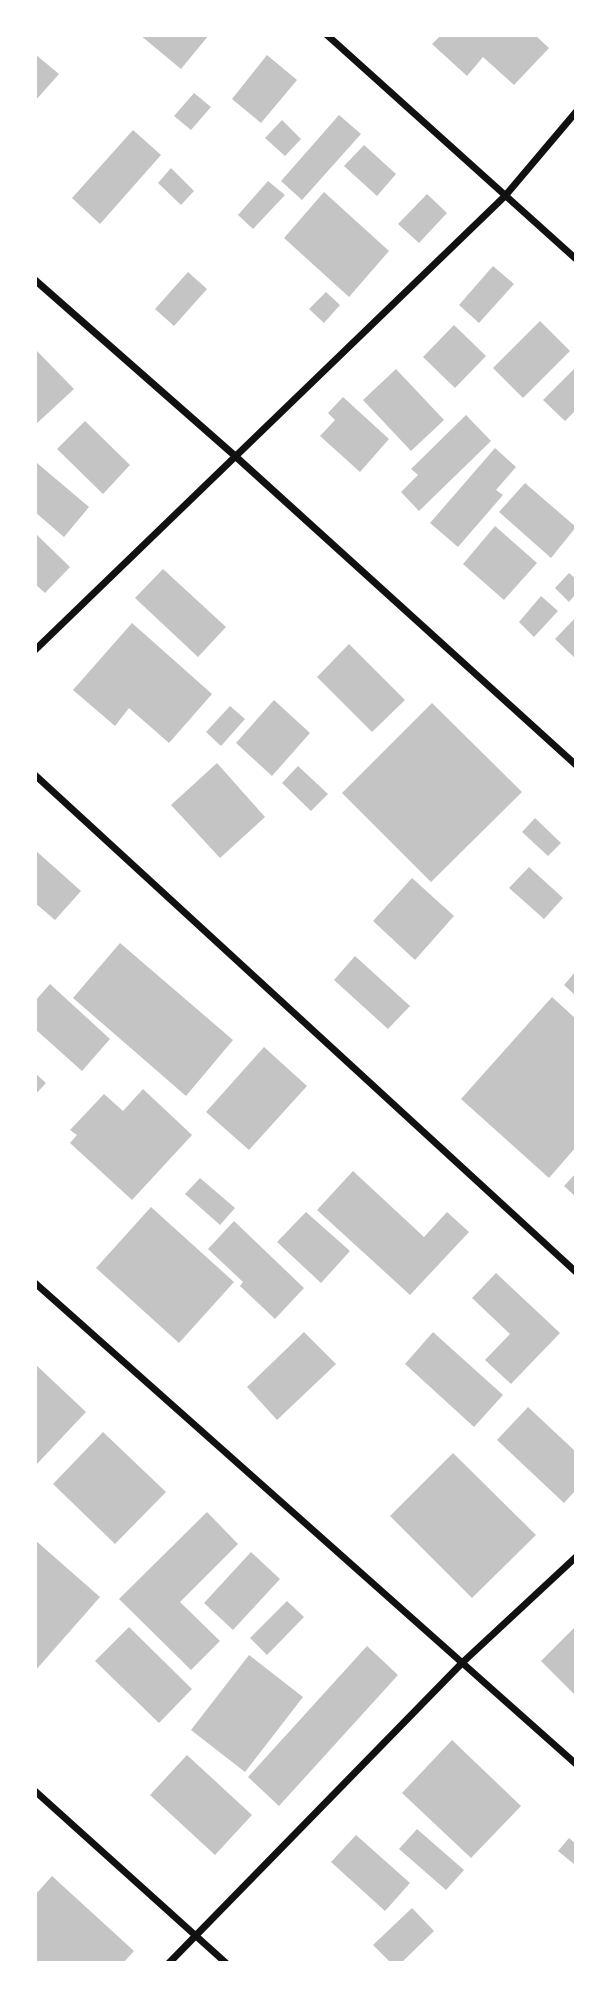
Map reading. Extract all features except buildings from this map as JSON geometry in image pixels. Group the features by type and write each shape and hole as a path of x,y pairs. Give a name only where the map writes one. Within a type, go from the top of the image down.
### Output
{"street":[{"path":"327,35 576,259"},
{"path":"35,650 505,195 576,112"},
{"path":"35,279 576,765"},
{"path":"35,775 576,1272"},
{"path":"35,1283 576,1764"},
{"path":"169,1963 463,1662 576,1557"},
{"path":"35,1791 226,1963"}]}
